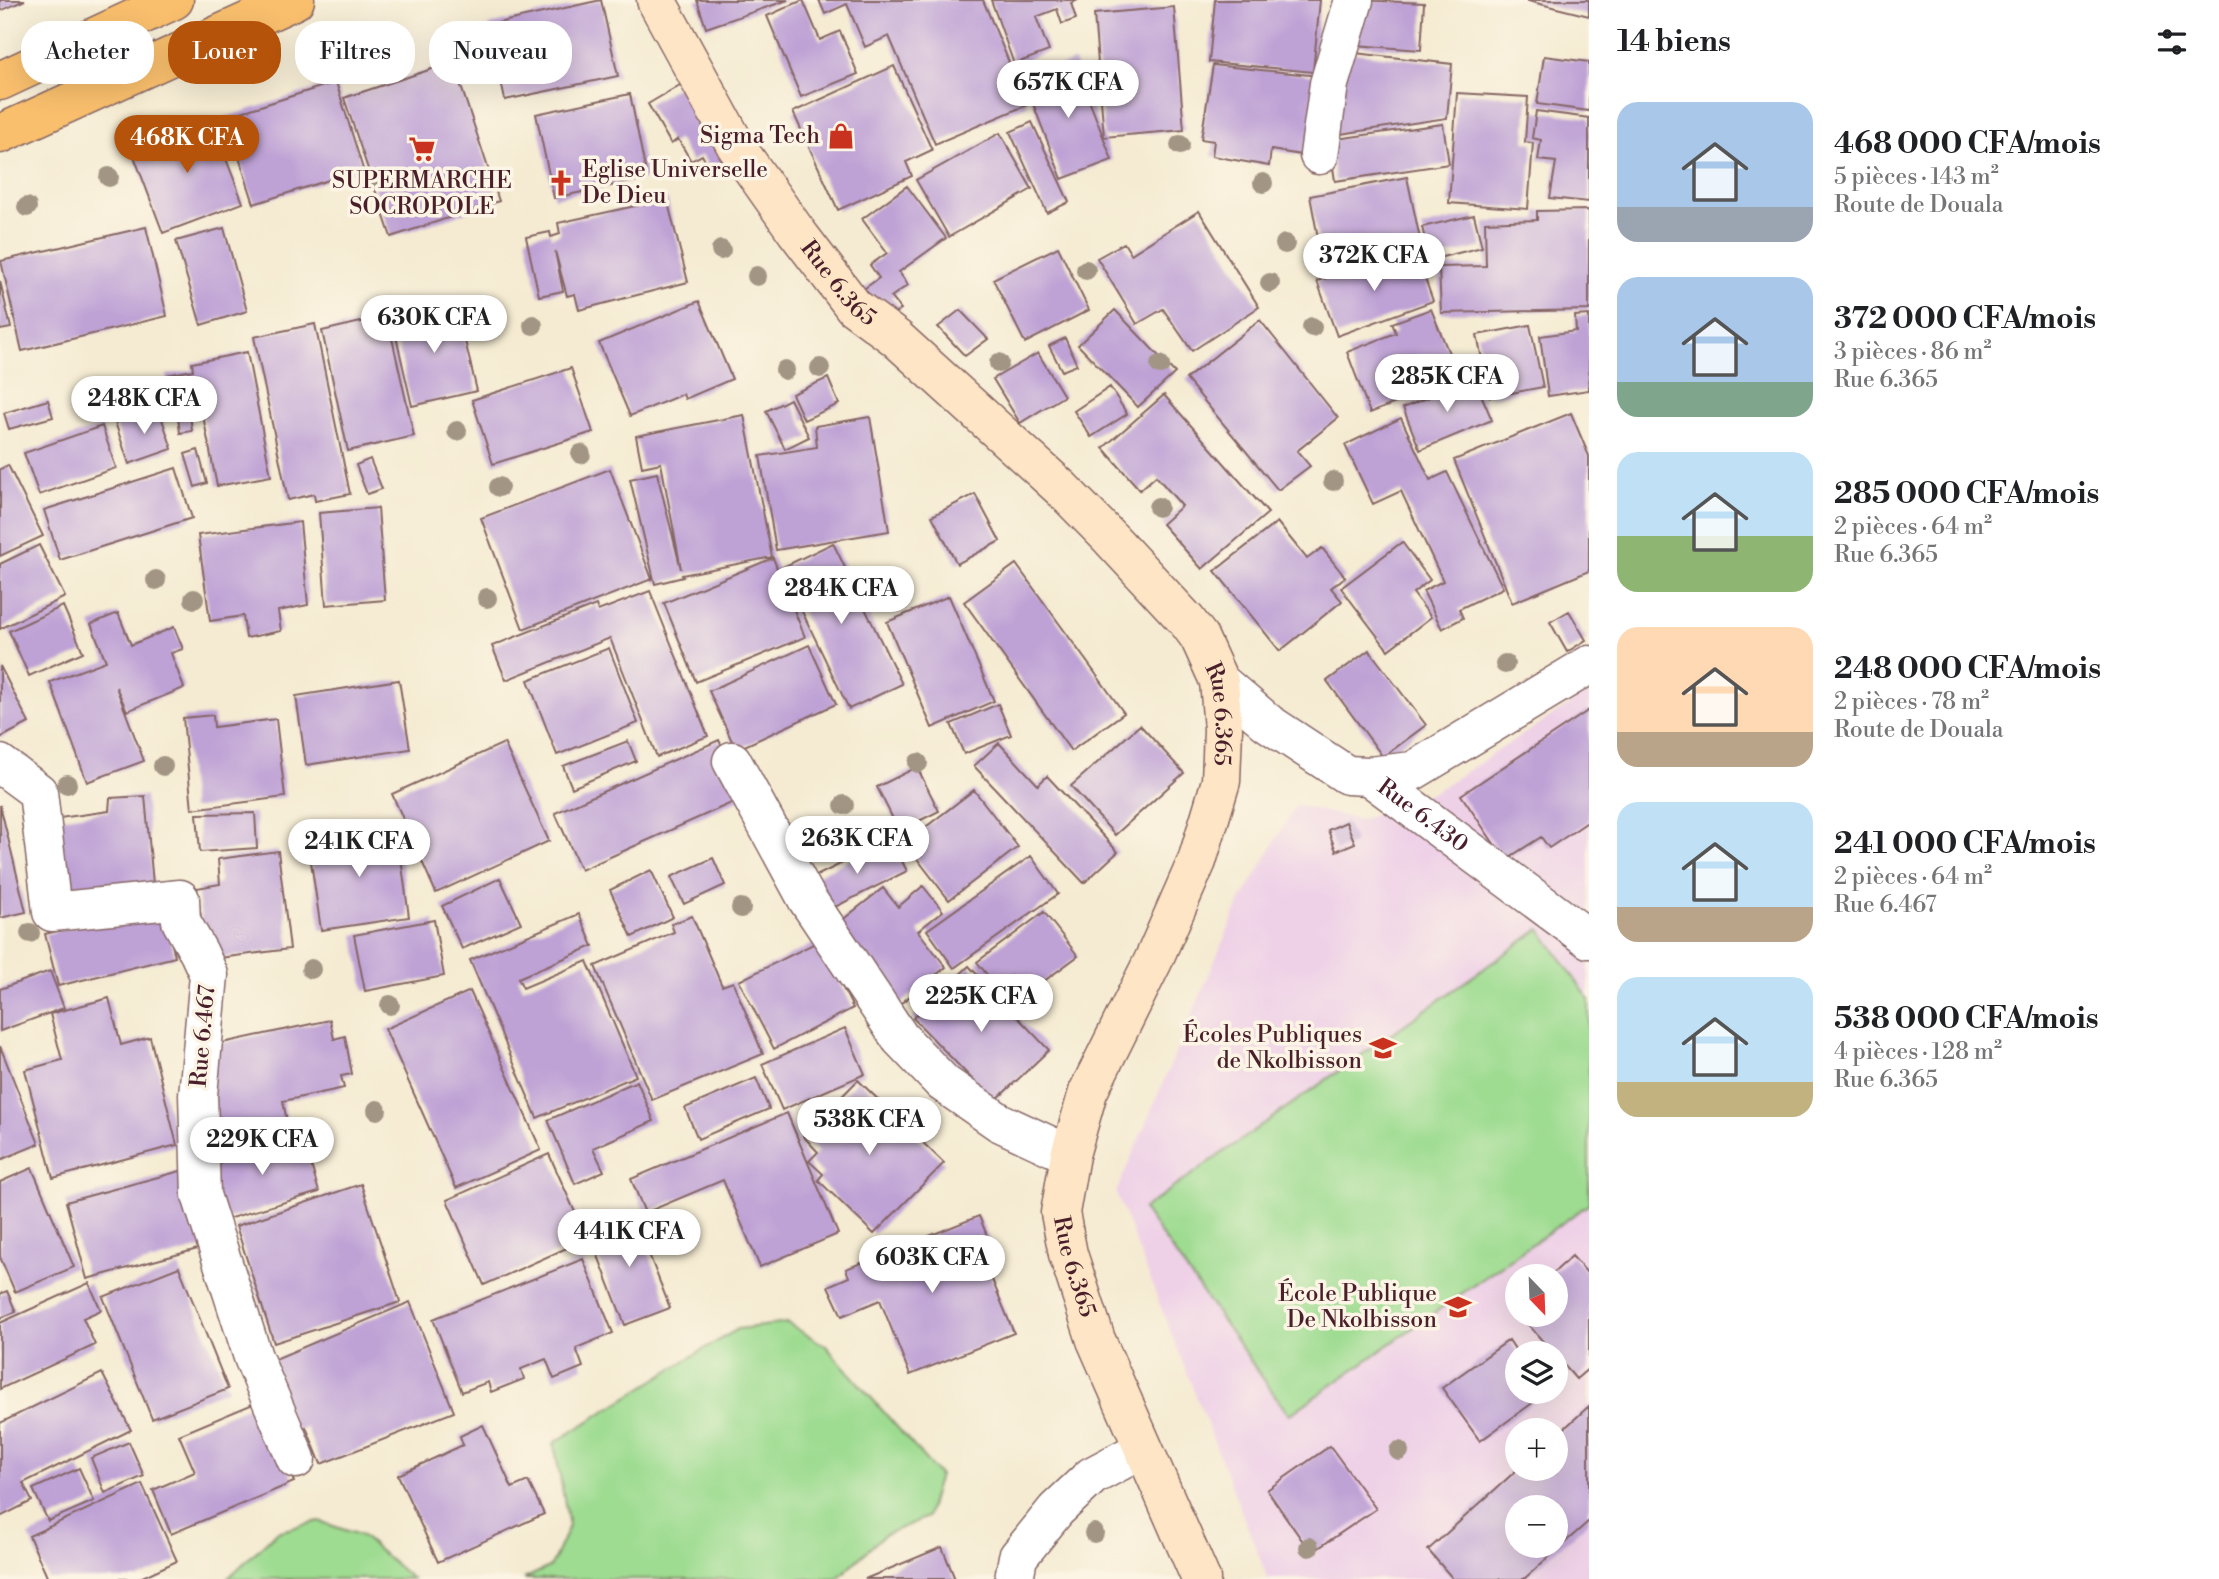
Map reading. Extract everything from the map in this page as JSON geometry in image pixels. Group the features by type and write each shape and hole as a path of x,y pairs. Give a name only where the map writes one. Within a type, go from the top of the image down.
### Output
{"main road":[{"path":"0,81 174,0"},
{"path":"0,134 295,0"}],"street":[{"name":"Rue 6.365","path":"656,0 736,146 854,307 896,338 1062,489 1187,621 1199,637 1219,681 1223,729 1221,781 1197,862 1153,961 1088,1092 1070,1155 1060,1213 1068,1254 1096,1340 1201,1579"},
{"path":"1319,155 1329,84 1354,0"},
{"path":"1369,776 1413,771 1589,665"},
{"name":"Rue 6.430","path":"1219,681 1268,723 1348,775 1369,776 1589,940"},
{"path":"732,761 807,899 900,1038 943,1083 999,1122 1070,1155"},
{"name":"Rue 6.467","path":"0,764 38,792 52,912 180,899 181,921 209,975 198,1095 201,1195 253,1357 296,1459"},
{"path":"1014,1579 1018,1557 1056,1510 1092,1476 1143,1450"}],"shaded area":[{"name":"Écoles Publiques de Nkolbisson","path":"1589,692 1589,1579 1268,1579 1116,1193 1239,904 1296,805 1361,820 1434,792"}],"green space":[{"path":"1540,929 1589,999 1589,1204 1289,1415 1143,1209"},
{"path":"787,1323 826,1346 939,1475 927,1517 884,1535 837,1579 524,1579 551,1566 569,1526 554,1443 738,1329"},
{"path":"319,1521 362,1536 412,1579 227,1579 277,1532"}],"building":[{"path":"0,0 25,0 0,11"},
{"path":"601,0 618,76 505,100 502,84 572,84 572,21 507,21"},
{"path":"697,0 788,0 706,28"},
{"path":"803,0 820,40 840,31 858,74 801,97 767,16"},
{"path":"819,0 983,0 1027,105 935,144 889,36 865,47 847,4 825,14"},
{"path":"991,0 1078,0 1071,3 1076,19 1062,24 1057,9 1036,17 1049,51 1014,64"},
{"path":"1215,0 1320,0 1313,72 1209,62"},
{"path":"1359,0 1424,3 1421,50 1355,45"},
{"path":"1589,0 1589,16 1528,1"},
{"path":"1174,7 1184,130 1104,137 1094,14"},
{"path":"1346,52 1452,64 1447,118 1327,136"},
{"path":"1544,56 1589,62 1589,111 1537,104"},
{"path":"1074,61 1112,160 1062,179 1024,80"},
{"path":"1213,65 1319,76 1307,156 1271,150 1269,166 1212,156 1214,141 1201,139"},
{"path":"894,66 932,150 906,162 912,176 838,210 793,112"},
{"name":"SUPERMARCHE SOCROPOLE","path":"429,70 429,84 460,84 499,201 391,237 344,98 386,84 415,84 415,75"},
{"path":"685,82 731,160 711,171 702,155 691,161 678,139 671,144 648,104"},
{"path":"337,84 363,169 254,204 226,117"},
{"path":"1457,93 1528,97 1525,142 1533,143 1528,209 1449,203"},
{"path":"630,94 647,178 554,198 536,114"},
{"path":"1536,111 1589,118 1589,202 1550,198 1556,162 1538,160 1541,140 1532,138"},
{"path":"210,117 243,203 163,233 131,148"},
{"path":"1032,122 1069,202 1047,213 1010,132"},
{"path":"1443,124 1449,164 1335,181 1329,140"},
{"path":"1000,133 1032,189 949,237 916,180"},
{"path":"1407,177 1421,244 1323,264 1310,196"},
{"path":"907,186 946,238 899,272 908,285 891,297 901,309 884,322 861,291 879,278 870,265 887,253 862,219"},
{"path":"667,199 688,282 579,310 575,294 567,296 555,251 563,291 539,296 526,237 550,232 551,237 560,234 558,223"},
{"path":"1589,210 1589,310 1441,313 1439,267 1486,266 1485,222 1537,220 1537,211"},
{"path":"1199,211 1259,307 1192,351 1163,309 1137,324 1097,258 1124,243 1131,254"},
{"path":"1474,215 1482,247 1430,260 1422,227"},
{"path":"146,227 167,316 22,351 1,261"},
{"path":"224,228 247,311 201,325 176,241"},
{"path":"1058,247 1089,310 1025,343 993,279"},
{"path":"1405,254 1405,258 1417,256 1433,301 1337,336 1317,281"},
{"path":"0,281 11,328 0,330"},
{"path":"699,301 732,379 685,399 683,394 630,416 599,343"},
{"path":"456,303 477,391 412,406 392,319"},
{"path":"1431,309 1459,378 1370,413 1347,352 1396,333 1392,323"},
{"path":"960,310 988,339 965,356 938,327"},
{"path":"1115,310 1175,373 1138,407 1078,345"},
{"path":"1589,315 1589,390 1548,396 1540,336 1576,331 1575,316"},
{"path":"387,316 414,436 348,451 322,331"},
{"path":"1260,320 1338,418 1297,451 1310,466 1278,490 1186,379"},
{"path":"315,324 350,494 315,501 314,494 288,500 254,337"},
{"path":"1530,325 1543,387 1490,397 1477,335"},
{"path":"1065,338 1077,365 1062,371 1049,346"},
{"path":"247,352 271,476 217,486 199,396 172,401 167,375 193,370 192,363"},
{"path":"1038,353 1064,396 1020,423 993,379"},
{"path":"571,368 593,432 493,464 472,400"},
{"path":"828,378 839,404 804,420 792,394"},
{"path":"1474,378 1492,420 1420,450 1403,408"},
{"path":"1110,387 1127,414 1091,437 1074,411"},
{"path":"1164,395 1268,513 1202,569 1162,524 1182,506 1156,476 1140,490 1103,448"},
{"path":"790,399 809,437 785,449 766,411"},
{"path":"48,400 53,417 9,429 4,413"},
{"path":"158,407 172,449 129,464 115,422"},
{"path":"1571,413 1589,456 1589,571 1512,603 1454,460"},
{"path":"190,414 192,431 180,433 178,416"},
{"path":"744,415 772,557 682,575 683,577 655,584 630,479 657,473 681,569 661,463 642,467 636,436"},
{"path":"870,417 889,531 776,550 760,456 817,447 815,426"},
{"path":"1401,418 1430,480 1447,472 1503,588 1459,609 1463,618 1442,629 1423,591 1443,581 1401,491 1373,504 1345,445"},
{"path":"102,426 116,468 39,495 24,453"},
{"path":"198,450 207,483 195,487 185,454"},
{"path":"370,459 382,489 367,494 356,465"},
{"path":"8,465 43,536 0,556 0,469"},
{"path":"176,468 192,518 60,560 44,510"},
{"path":"610,469 652,579 523,629 481,518"},
{"path":"975,494 1000,541 957,564 932,516"},
{"path":"378,508 385,600 326,605 319,513"},
{"path":"300,522 308,605 278,611 281,631 246,638 243,616 210,621 198,535"},
{"path":"1277,522 1307,559 1322,548 1345,577 1331,588 1342,601 1280,651 1215,571"},
{"path":"1402,542 1430,580 1413,593 1431,617 1388,650 1341,588"},
{"path":"833,543 902,684 849,709 781,568"},
{"path":"39,545 65,597 0,629 0,564"},
{"path":"773,558 805,637 696,682 664,603"},
{"path":"1016,564 1124,713 1071,751 964,602"},
{"path":"650,591 708,736 657,757 610,638 506,680 492,646 596,605 598,611"},
{"path":"949,596 994,701 932,728 887,622"},
{"path":"63,606 83,652 29,676 9,631"},
{"path":"1569,611 1586,640 1567,652 1550,622"},
{"path":"118,613 131,645 174,627 183,649 171,653 184,688 127,711 116,687 144,761 87,782 50,682 106,661 91,624"},
{"path":"809,645 836,704 736,750 709,691"},
{"path":"609,648 638,723 557,755 528,680"},
{"path":"1369,650 1426,725 1383,757 1327,681"},
{"path":"0,666 29,723 0,738"},
{"path":"399,680 410,749 306,765 296,696"},
{"path":"998,704 1011,735 964,754 951,724"},
{"path":"1589,710 1589,821 1549,848 1541,837 1505,860 1461,795"},
{"path":"213,715 214,727 276,719 285,797 192,809 183,718"},
{"path":"1140,725 1184,773 1115,835 1071,786"},
{"path":"719,740 745,797 581,870 555,813"},
{"path":"628,741 636,761 572,788 563,766"},
{"path":"504,743 549,841 436,893 392,794"},
{"path":"999,743 1038,785 1047,776 1118,852 1084,883 974,766"},
{"path":"917,767 939,811 899,831 877,787"},
{"path":"974,790 1018,847 949,900 905,843"},
{"path":"145,796 154,895 60,907 52,819 109,811 110,798"},
{"path":"0,805 26,912 0,918"},
{"path":"255,813 257,848 200,852 197,814"},
{"path":"1346,822 1355,843 1336,851 1328,830"},
{"path":"397,829 409,917 321,930 308,841"},
{"path":"891,839 907,871 823,913 806,881"},
{"path":"278,851 290,949 196,961 201,918 197,888 220,884 218,859"},
{"path":"1031,856 1058,894 954,968 927,930"},
{"path":"713,858 725,885 684,904 671,877"},
{"path":"651,870 673,917 632,937 610,890"},
{"path":"500,878 521,923 462,949 442,906"},
{"path":"923,886 943,911 918,931 946,967 890,1012 827,932 883,888 898,907"},
{"path":"163,905 175,957 58,986 45,934"},
{"path":"1044,912 1078,956 1025,995 1011,976 996,986 977,962"},
{"path":"579,914 593,946 518,978 523,988 587,961 636,1076 537,1118 470,960"},
{"path":"692,916 722,986 733,982 763,1054 652,1100 595,966 674,932 671,924"},
{"path":"434,920 444,976 365,991 354,935"},
{"path":"819,941 853,1008 774,1049 739,981"},
{"path":"969,966 1049,1050 994,1102 913,1018"},
{"path":"50,971 64,1008 0,1031 0,989"},
{"path":"470,991 541,1150 456,1188 385,1029"},
{"path":"109,998 121,1045 150,1037 177,1145 53,1178 25,1070 62,1060 50,1014"},
{"path":"330,1020 334,1039 345,1036 352,1074 341,1076 344,1088 283,1101 289,1132 214,1149 194,1049"},
{"path":"845,1028 865,1074 782,1110 762,1064"},
{"path":"0,1046 39,1144 0,1160"},
{"path":"756,1078 769,1109 698,1139 685,1108"},
{"path":"858,1080 944,1163 874,1234 818,1180 823,1174 809,1161 818,1152 803,1136"},
{"path":"637,1081 654,1121 593,1148 604,1171 575,1184 548,1120"},
{"path":"787,1113 838,1234 760,1267 723,1180 645,1213 631,1179"},
{"path":"301,1131 319,1192 217,1222 211,1159"},
{"path":"549,1154 587,1239 484,1285 447,1200"},
{"path":"32,1168 74,1267 15,1292 0,1257 0,1182"},
{"path":"184,1170 205,1247 87,1279 66,1202"},
{"path":"361,1184 400,1302 274,1343 236,1226"},
{"path":"633,1213 670,1308 625,1325 588,1230"},
{"path":"979,1216 995,1255 984,1260 1014,1333 910,1375 880,1300 842,1316 828,1286 849,1277 846,1269"},
{"path":"1572,1256 1589,1275 1589,1368 1576,1379 1568,1370 1568,1341 1543,1341 1530,1327 1568,1327 1568,1264 1563,1264"},
{"path":"583,1259 613,1333 576,1348 583,1367 554,1379 546,1359 521,1369 524,1379 491,1392 488,1382 462,1392 433,1319"},
{"path":"179,1267 228,1389 152,1419 103,1297"},
{"path":"89,1283 101,1310 83,1318 95,1345 0,1389 0,1323"},
{"path":"7,1291 16,1312 0,1318 0,1294"},
{"path":"410,1302 454,1412 321,1464 306,1427 296,1431 268,1362"},
{"path":"1505,1343 1505,1404 1531,1404 1512,1418 1505,1418 1505,1423 1480,1441 1442,1388"},
{"path":"102,1373 131,1430 23,1483 32,1501 0,1517 0,1423"},
{"path":"260,1401 294,1482 171,1534 153,1490 195,1472 179,1435"},
{"path":"1589,1406 1589,1521 1568,1540 1568,1495 1505,1495 1505,1558 1548,1558 1524,1579 1453,1579 1428,1550 1505,1481 1568,1481 1568,1425"},
{"path":"483,1425 512,1488 528,1481 544,1514 438,1562 398,1475 463,1445 460,1436"},
{"path":"129,1442 144,1476 105,1493 91,1458"},
{"path":"1330,1446 1376,1509 1311,1553 1267,1490"},
{"path":"79,1468 94,1501 48,1521 33,1489"},
{"path":"142,1484 177,1561 138,1579 48,1579 29,1536"},
{"path":"942,1547 955,1579 865,1579"}],"place":[{"name":"Sigma Tech","path":"841,136"},
{"name":"SUPERMARCHE SOCROPOLE","path":"422,149"},
{"name":"Eglise Universelle De Dieu","path":"561,183"},
{"name":"Écoles Publiques de Nkolbisson","path":"1383,1048"},
{"name":"École Publique De Nkolbisson","path":"1458,1307"}]}
